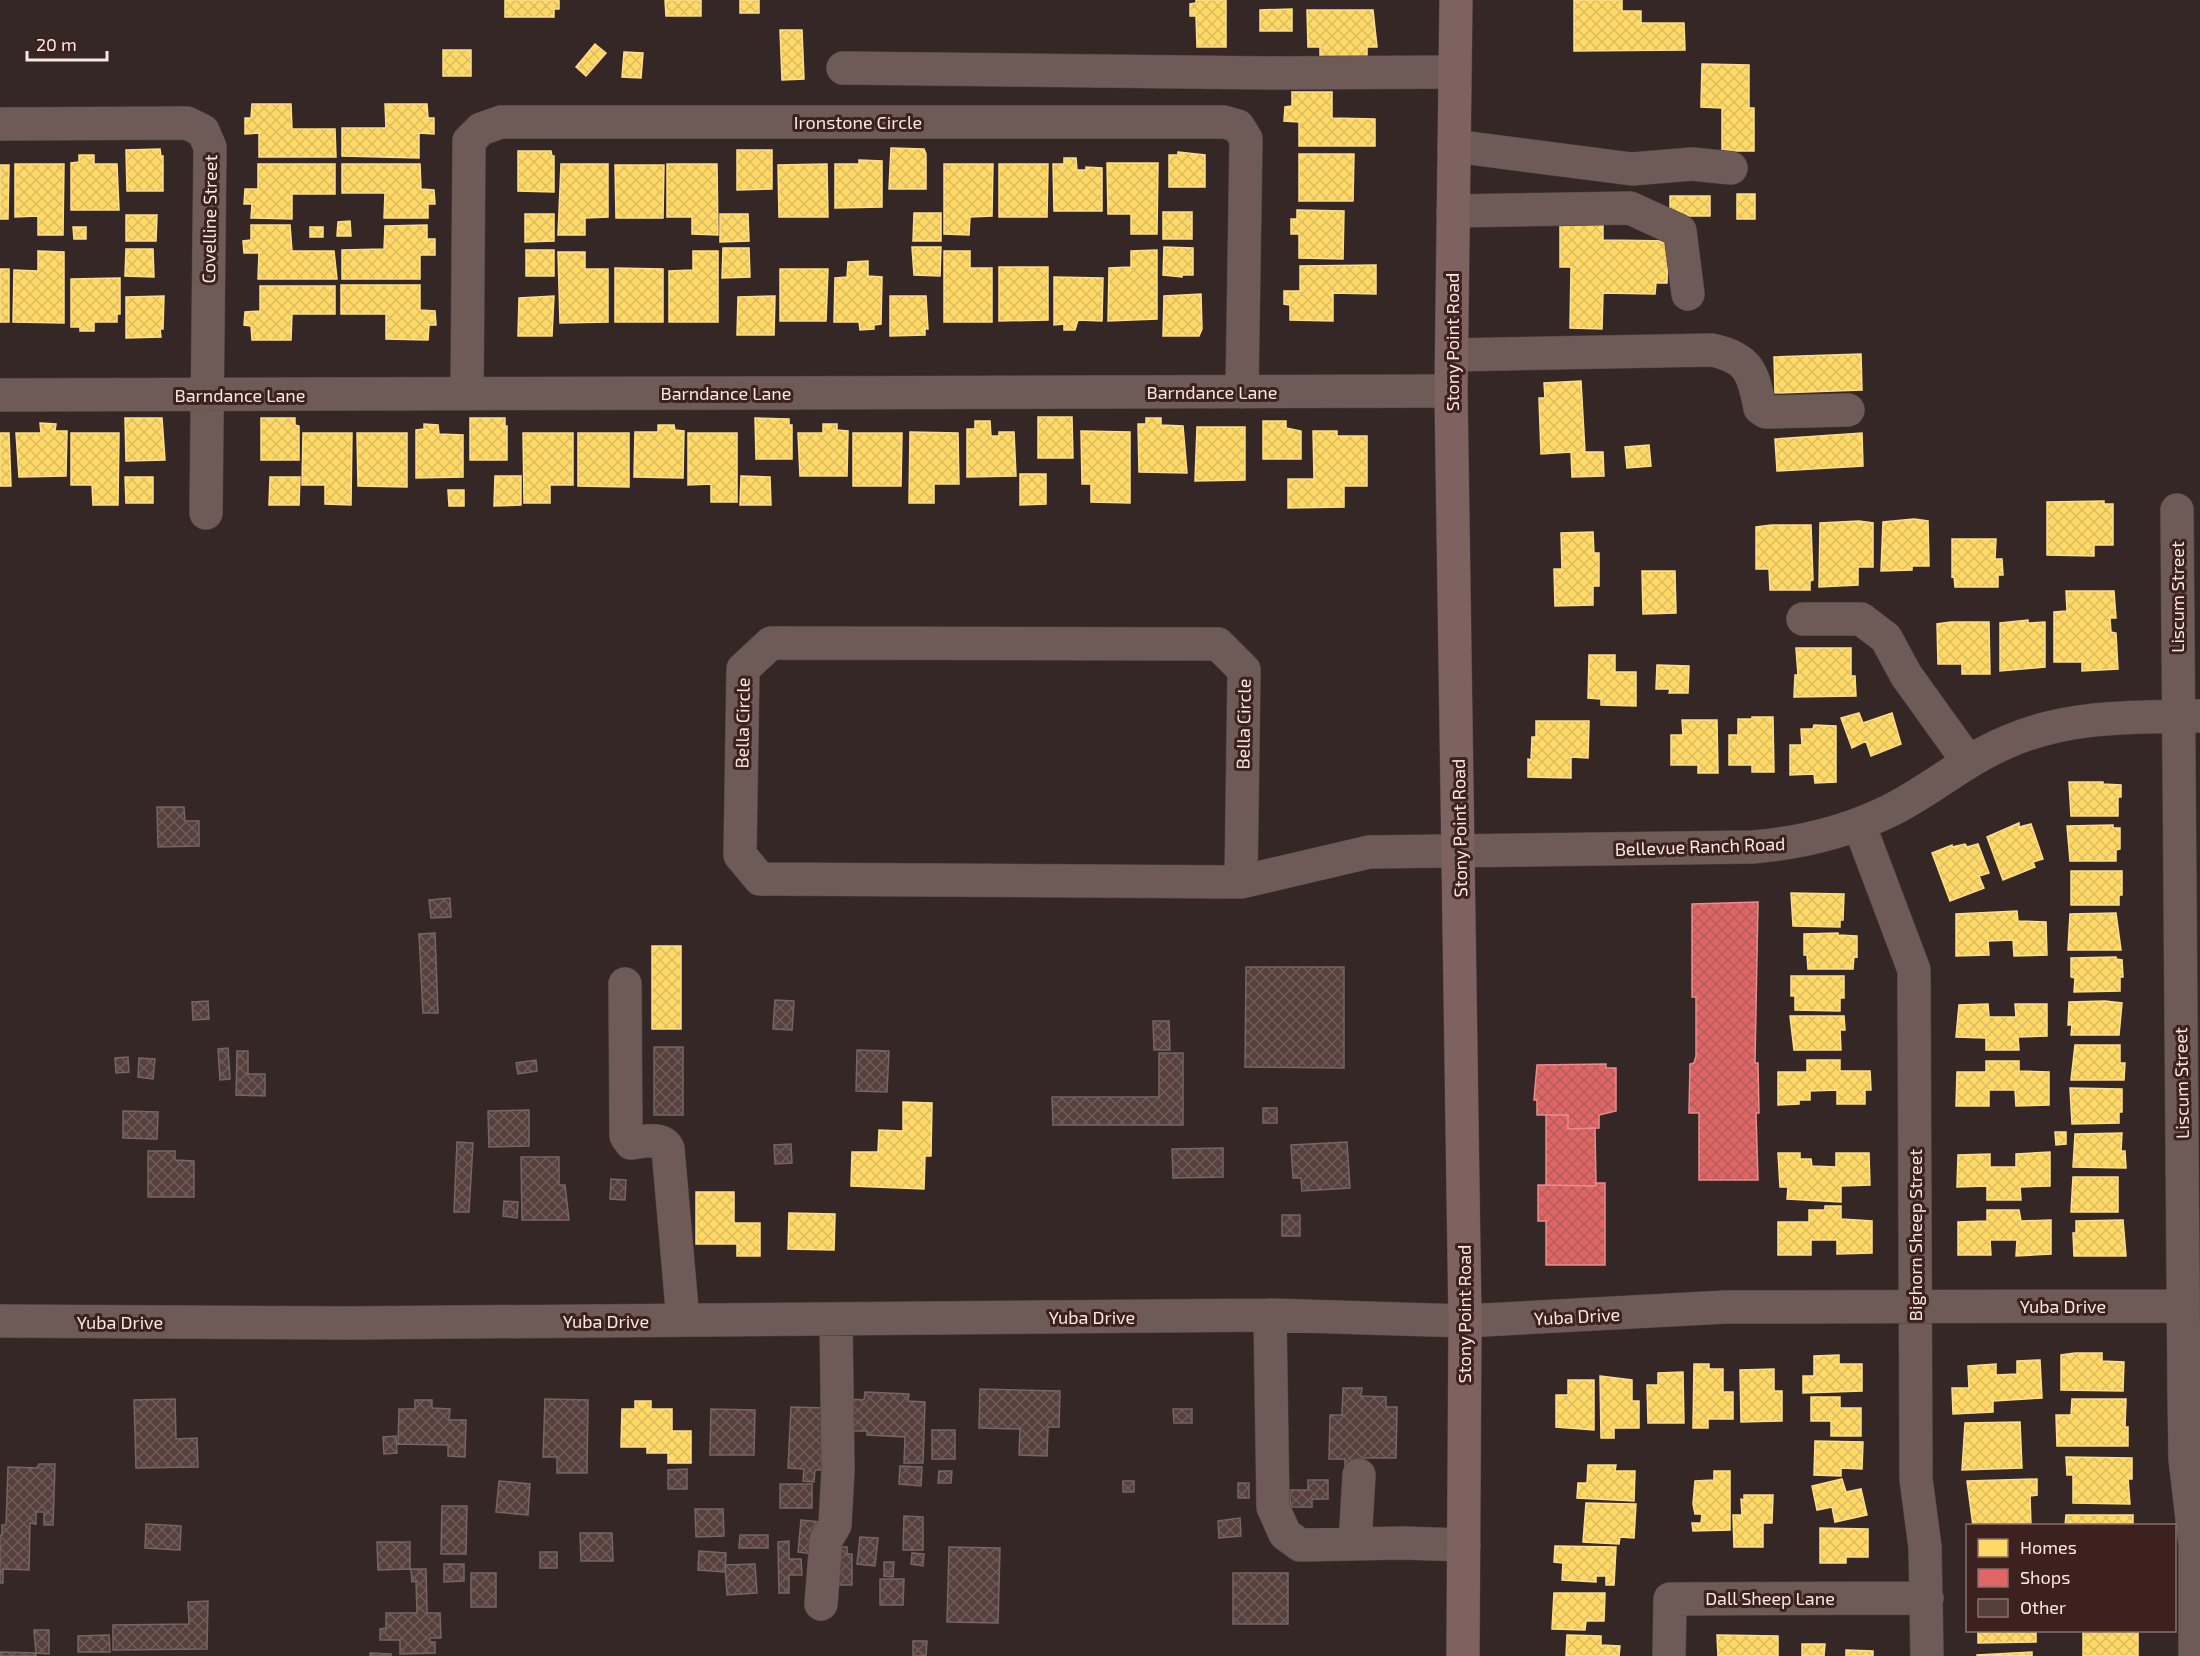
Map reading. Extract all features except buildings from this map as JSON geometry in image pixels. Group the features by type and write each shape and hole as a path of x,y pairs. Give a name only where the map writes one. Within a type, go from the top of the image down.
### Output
{"main road":[{"name":"Stony Point Road","path":"1456,0 1451,391 1460,850 1465,1321 1463,1656"}],"street":[{"path":"843,68 1271,73 1455,72"},
{"name":"Ironstone Circle","path":"467,394 469,141 481,129 501,122 1224,122 1238,126 1246,139 1242,392"},
{"name":"Covelline Street","path":"0,124 187,123 203,131 210,147 206,513"},
{"path":"1454,146 1632,169 1692,164 1731,168"},
{"path":"1453,211 1630,208 1680,231 1688,294"},
{"path":"1452,355 1712,350 1742,360 1752,374 1760,408 1766,412 1848,410"},
{"name":"Barndance Lane","path":"0,395 1451,391"},
{"name":"Liscum Street","path":"2177,510 2188,716 2183,1306 2185,1459 2195,1545 2195,1656"},
{"path":"1803,619 1861,619 1886,638 1906,675 1967,760"},
{"name":"Bella Circle","path":"1241,882 1244,670 1218,644 771,643 744,669 740,855 760,879 1241,882 1369,852 1460,850"},
{"name":"Bellevue Ranch Road","path":"1460,850 1753,847 1821,837 1891,811 1967,760 2008,741 2052,726 2103,719 2188,716"},
{"name":"Bighorn Sheep Street","path":"1860,824 1914,970 1916,1479 1925,1547 1927,1656"},
{"path":"625,984 626,1136 631,1143 659,1141 666,1144 668,1149 683,1320"},
{"name":"Yuba Drive","path":"0,1321 363,1323 1270,1315 1465,1321 1585,1317 1706,1307 2183,1306"},
{"path":"1270,1315 1273,1507 1285,1534 1300,1545 1464,1545"},
{"path":"821,1604 826,1540 835,1525 838,1470 836,1319"},
{"path":"1355,1544 1359,1475"},
{"name":"Dall Sheep Lane","path":"1669,1656 1670,1599 1927,1598"}]}
